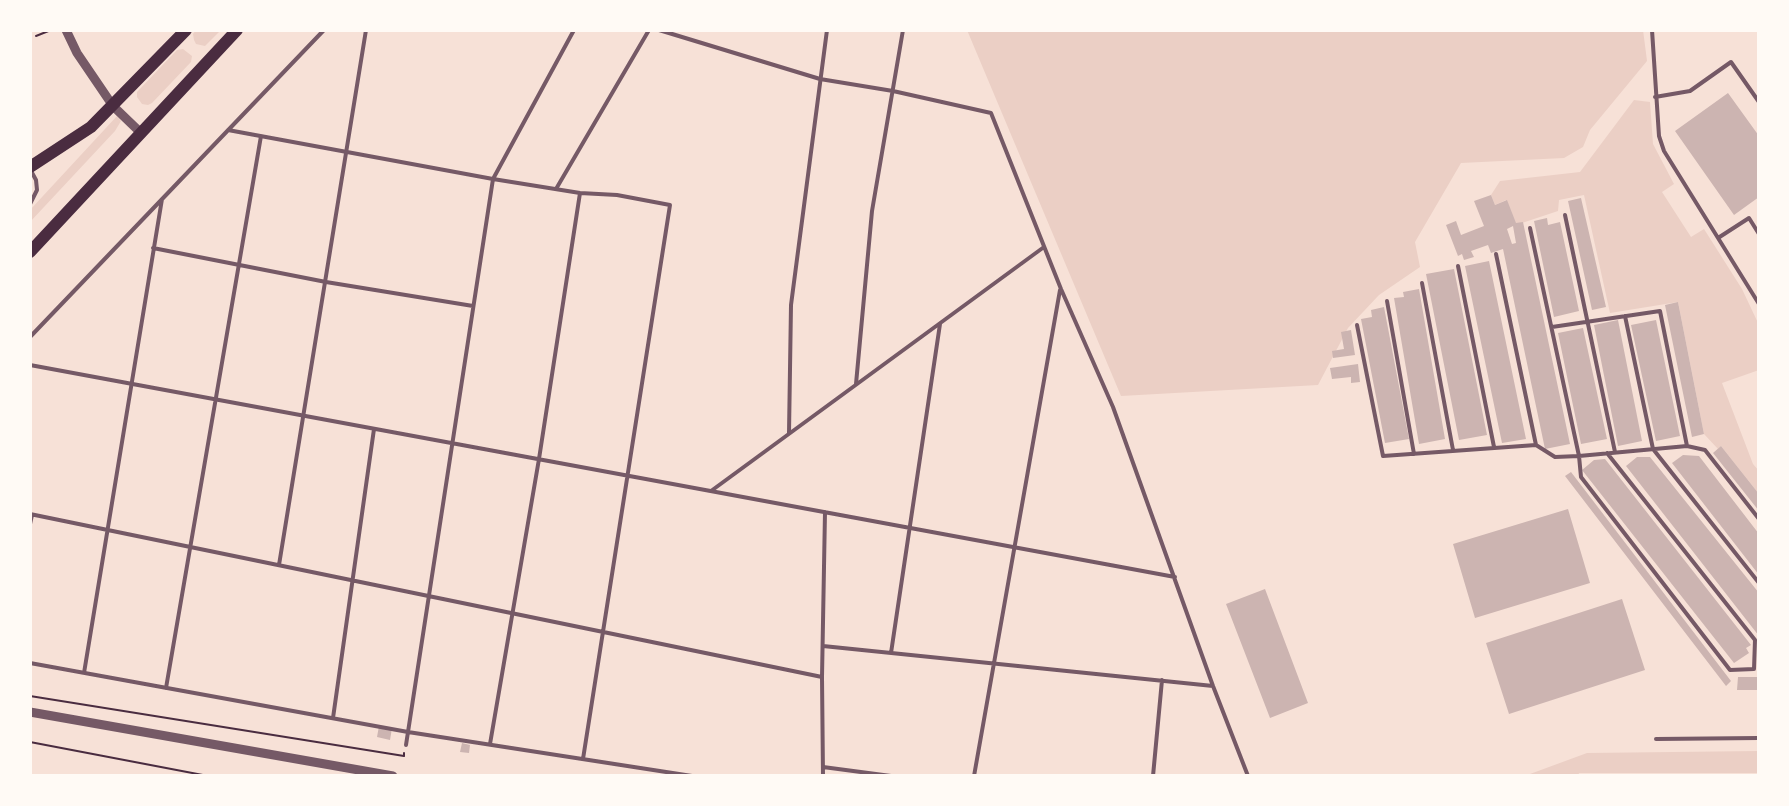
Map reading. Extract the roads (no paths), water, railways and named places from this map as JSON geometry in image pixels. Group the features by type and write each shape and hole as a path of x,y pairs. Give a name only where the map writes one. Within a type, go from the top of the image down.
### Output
{"main road":[{"path":"30,168 91,127 186,30"},
{"path":"30,252 237,30"}],"street":[{"path":"66,30 77,54 113,106 141,133"},
{"path":"30,712 393,776"}],"lane":[{"path":"30,337 324,30"},
{"path":"279,565 366,30"},
{"path":"406,745 493,179 574,30"},
{"path":"556,189 649,30"},
{"path":"659,30 820,79 893,91 991,113 1060,289 1113,407 1213,686 1248,776"},
{"path":"789,434 790,305 827,30"},
{"path":"856,385 872,211 903,30"},
{"path":"1652,30 1655,97 1659,136 1664,151 1759,304"},
{"path":"1655,97 1690,91 1731,62 1759,102"},
{"path":"228,130 493,179 580,193 617,195 670,205 583,759"},
{"path":"166,688 261,136"},
{"path":"30,168 36,180 37,190 30,204"},
{"path":"490,744 539,459 580,193"},
{"path":"84,673 162,199"},
{"path":"1565,215 1615,453"},
{"path":"1718,238 1749,218 1759,234"},
{"path":"1530,228 1579,456 1581,477 1730,670 1754,669 1755,640 1607,453"},
{"path":"711,491 1044,247"},
{"path":"153,248 326,282 473,306"},
{"path":"1496,254 1536,445"},
{"path":"1458,266 1494,447"},
{"path":"1422,283 1453,450"},
{"path":"974,776 1060,289"},
{"path":"1387,301 1414,454"},
{"path":"1551,327 1660,311 1687,446"},
{"path":"1625,316 1653,449 1759,583"},
{"path":"891,653 940,323"},
{"path":"1357,325 1383,456 1536,445 1555,456 1579,456 1687,446 1705,450 1759,519"},
{"path":"30,365 1175,577"},
{"path":"333,718 374,429"},
{"path":"823,776 822,646 825,512"},
{"path":"30,524 31,514 822,677"},
{"path":"822,646 1213,686"},
{"path":"30,663 408,732 693,776"},
{"path":"1153,776 1162,680"},
{"path":"1656,739 1759,738"},
{"path":"823,767 891,776"}]}
